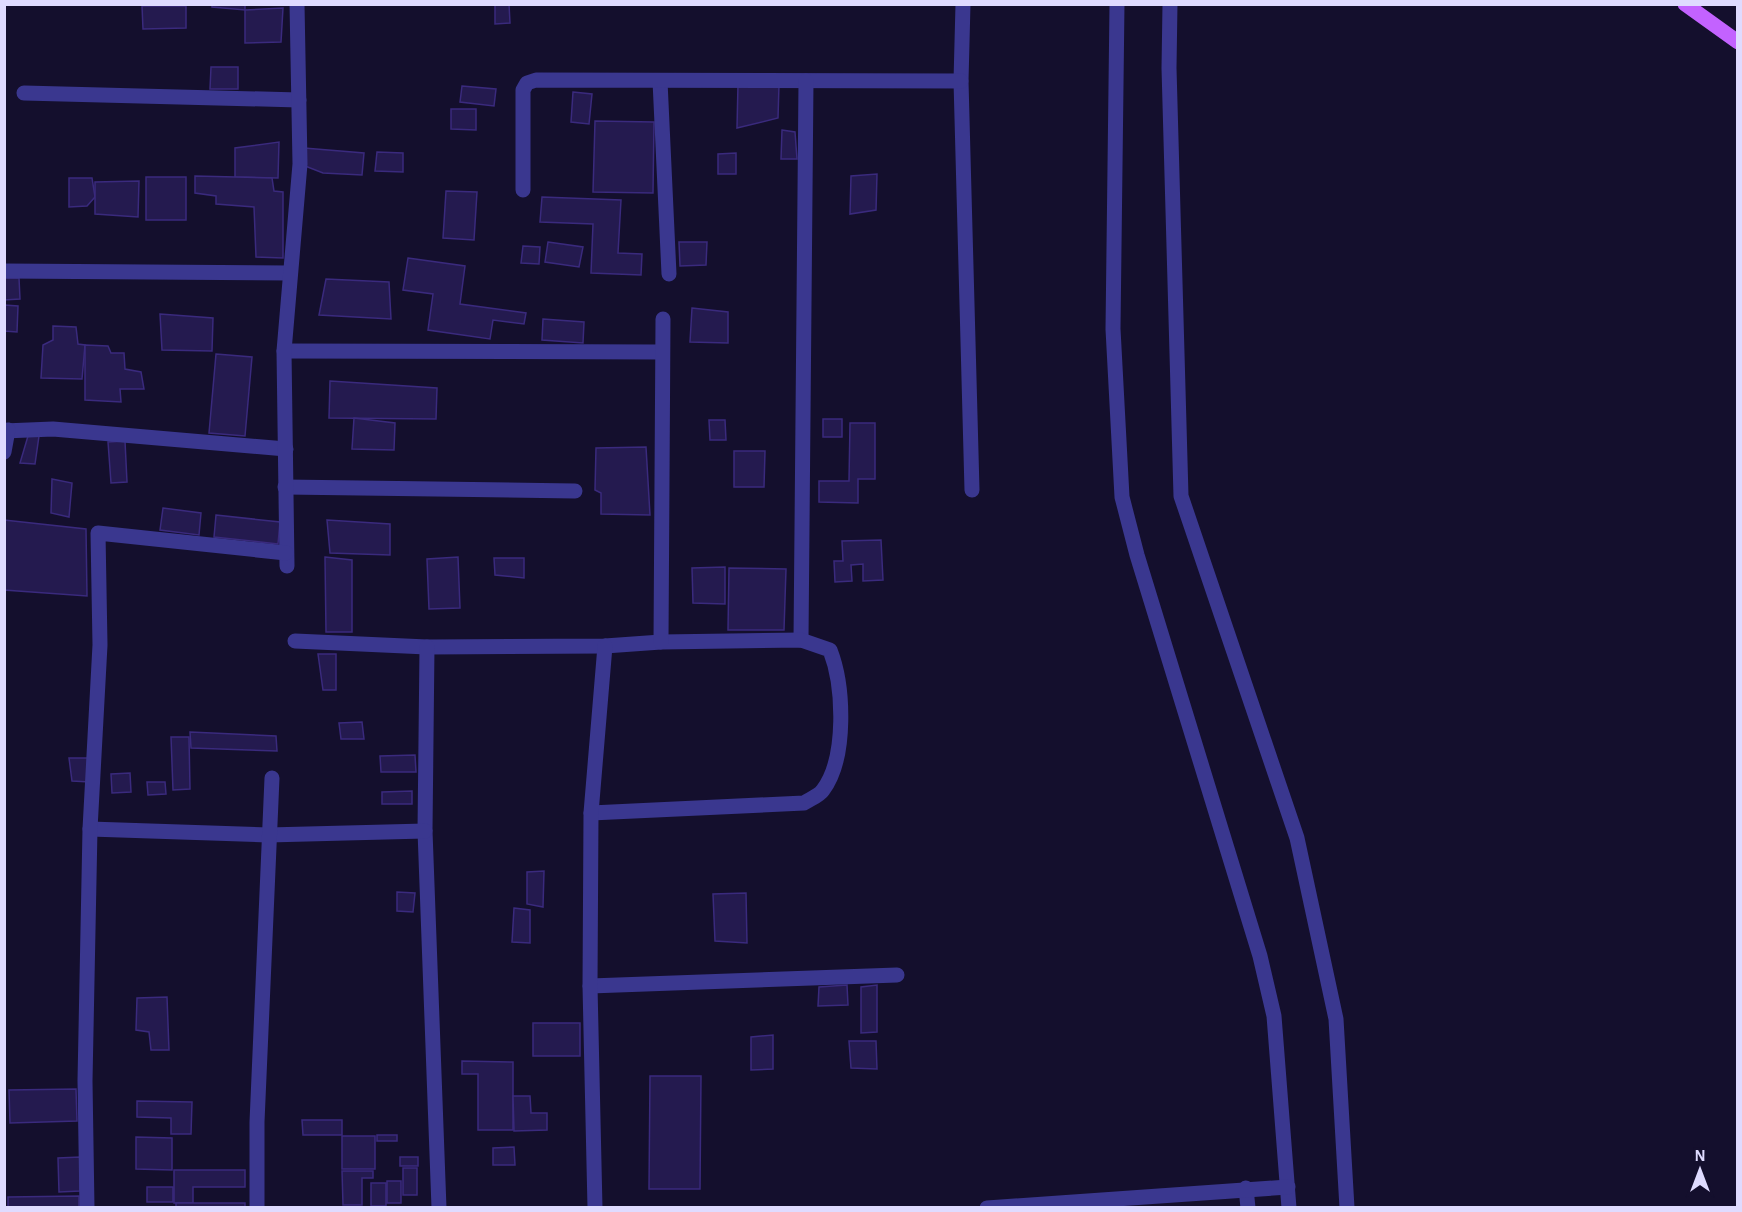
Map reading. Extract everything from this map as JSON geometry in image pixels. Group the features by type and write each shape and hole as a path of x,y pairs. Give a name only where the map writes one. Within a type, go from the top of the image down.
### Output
{"main road":[{"path":"1685,4 1737,42"}],"street":[{"path":"87,1208 85,1081 90,829 100,645 98,533 286,559 284,351 300,164 297,4"},
{"path":"963,4 961,81 972,490"},
{"path":"1118,4 1113,329 1122,497 1137,555 1260,956 1274,1016 1289,1208"},
{"path":"1170,4 1169,68 1181,496 1297,838 1336,1019 1347,1208"},
{"path":"523,190 523,90 526,83 536,80 961,81"},
{"path":"660,81 669,274"},
{"path":"801,640 806,81"},
{"path":"24,93 299,100"},
{"path":"4,271 290,273"},
{"path":"661,642 663,319"},
{"path":"284,351 661,352"},
{"path":"4,452 6,430 52,429 286,449"},
{"path":"285,487 575,491"},
{"path":"295,641 427,647 605,646 661,642 801,640 830,650 836,666 839,752 832,775 822,792 804,803 591,813"},
{"path":"595,1208 590,986 591,813 605,646"},
{"path":"427,647 425,831 439,1208"},
{"path":"257,1208 257,1122 272,778"},
{"path":"90,829 268,835 425,831"},
{"path":"590,986 897,975"},
{"path":"987,1208 1246,1188 1288,1187"},
{"path":"1246,1188 1248,1208"}],"building":[{"path":"212,4 245,4 245,10 212,7"},
{"path":"495,4 509,4 510,23 495,24"},
{"path":"142,6 186,6 186,28 143,29"},
{"path":"283,8 281,42 245,43 245,10"},
{"path":"211,67 238,67 238,89 210,89"},
{"path":"738,84 779,85 778,118 737,128"},
{"path":"462,86 496,89 494,106 460,102"},
{"path":"573,92 592,94 589,124 571,122"},
{"path":"451,109 476,109 476,130 451,129"},
{"path":"595,121 654,122 653,193 593,192"},
{"path":"782,130 795,132 797,159 781,159"},
{"path":"279,142 278,178 235,177 235,148"},
{"path":"304,148 364,153 362,175 323,173 300,164"},
{"path":"377,152 403,153 403,172 375,171"},
{"path":"736,153 736,174 718,174 718,154"},
{"path":"877,174 876,210 850,214 851,176"},
{"path":"195,176 272,178 274,191 283,192 283,258 256,257 254,207 216,204 216,196 195,193"},
{"path":"146,177 186,177 186,220 146,220"},
{"path":"69,178 92,178 95,197 87,206 69,207"},
{"path":"139,181 138,217 95,214 95,182"},
{"path":"446,191 477,192 474,240 443,238"},
{"path":"542,197 621,200 618,253 642,254 641,275 591,273 593,224 540,222"},
{"path":"548,242 583,247 579,267 545,262"},
{"path":"679,242 707,242 706,265 680,266"},
{"path":"523,246 540,247 539,264 521,263"},
{"path":"408,258 465,266 460,304 526,313 524,324 493,320 490,339 428,330 433,294 403,290"},
{"path":"4,278 19,278 20,299 4,300"},
{"path":"326,279 389,282 391,319 319,315"},
{"path":"4,305 18,306 17,332 4,331"},
{"path":"692,308 728,312 728,343 690,342"},
{"path":"160,314 213,318 212,351 162,350"},
{"path":"543,319 584,322 583,343 542,340"},
{"path":"53,326 76,327 78,344 85,345 82,379 41,378 43,345 53,340"},
{"path":"85,345 108,346 111,353 124,353 125,369 141,372 144,389 120,389 121,402 85,400"},
{"path":"216,354 252,357 245,436 209,433"},
{"path":"330,381 437,388 436,419 329,418"},
{"path":"354,418 395,423 394,450 352,449"},
{"path":"823,419 842,419 842,437 823,437"},
{"path":"709,420 725,420 726,440 710,440"},
{"path":"850,423 875,423 875,479 858,479 858,503 819,502 819,481 849,481"},
{"path":"28,436 39,436 35,464 20,463"},
{"path":"125,441 127,482 111,483 108,442"},
{"path":"646,447 650,515 601,514 601,493 595,490 596,448"},
{"path":"734,451 765,451 764,487 734,487"},
{"path":"52,479 72,483 69,517 51,513"},
{"path":"163,508 201,513 199,535 160,530"},
{"path":"216,515 280,522 278,544 214,537"},
{"path":"4,520 86,529 87,596 4,590"},
{"path":"327,520 390,524 390,555 330,553"},
{"path":"881,540 883,580 863,581 863,564 851,565 852,581 835,582 834,561 843,561 842,541"},
{"path":"325,557 352,560 352,632 326,632"},
{"path":"458,557 460,608 429,609 427,559"},
{"path":"494,558 524,558 524,578 495,575"},
{"path":"725,567 725,604 693,603 692,568"},
{"path":"729,568 786,569 784,630 728,630"},
{"path":"318,654 336,654 336,690 323,690"},
{"path":"362,722 364,739 341,739 339,723"},
{"path":"190,732 276,736 277,751 191,748"},
{"path":"171,737 189,737 190,789 173,790"},
{"path":"415,755 416,772 381,772 380,756"},
{"path":"69,758 89,758 90,782 72,781"},
{"path":"130,773 131,792 112,793 111,774"},
{"path":"147,782 165,782 166,794 148,795"},
{"path":"412,791 412,804 382,804 382,792"},
{"path":"544,871 543,907 527,904 527,872"},
{"path":"397,892 415,893 413,912 397,911"},
{"path":"746,893 747,943 715,941 713,894"},
{"path":"514,908 530,910 530,943 512,942"},
{"path":"847,985 848,1005 818,1006 819,987"},
{"path":"877,985 877,1032 861,1033 861,987"},
{"path":"167,997 169,1050 151,1050 149,1032 136,1030 137,998"},
{"path":"533,1023 580,1023 580,1056 533,1056"},
{"path":"773,1035 773,1069 751,1070 751,1037"},
{"path":"849,1041 876,1041 877,1069 851,1068"},
{"path":"462,1061 513,1062 513,1130 478,1130 478,1074 462,1074"},
{"path":"650,1076 701,1076 700,1189 649,1189"},
{"path":"76,1089 77,1121 10,1123 9,1090"},
{"path":"513,1096 530,1096 531,1113 547,1113 547,1130 514,1131"},
{"path":"137,1101 192,1102 191,1134 171,1134 171,1118 137,1117"},
{"path":"302,1120 342,1120 342,1135 303,1135"},
{"path":"377,1135 397,1135 397,1141 377,1141"},
{"path":"342,1136 375,1136 375,1169 342,1169"},
{"path":"136,1137 172,1138 172,1170 136,1169"},
{"path":"514,1147 515,1165 493,1165 493,1148"},
{"path":"80,1157 80,1191 59,1192 58,1158"},
{"path":"400,1157 418,1157 418,1166 400,1166"},
{"path":"403,1168 417,1168 417,1195 403,1195"},
{"path":"174,1170 245,1170 245,1187 193,1187 193,1203 174,1203"},
{"path":"342,1171 373,1171 373,1178 362,1178 362,1205 343,1205"},
{"path":"387,1181 401,1181 401,1203 387,1203"},
{"path":"371,1183 386,1183 386,1206 371,1206"},
{"path":"147,1187 173,1187 173,1202 147,1202"},
{"path":"79,1196 79,1208 8,1208 8,1197"},
{"path":"176,1203 245,1203 245,1208 176,1208"}]}
